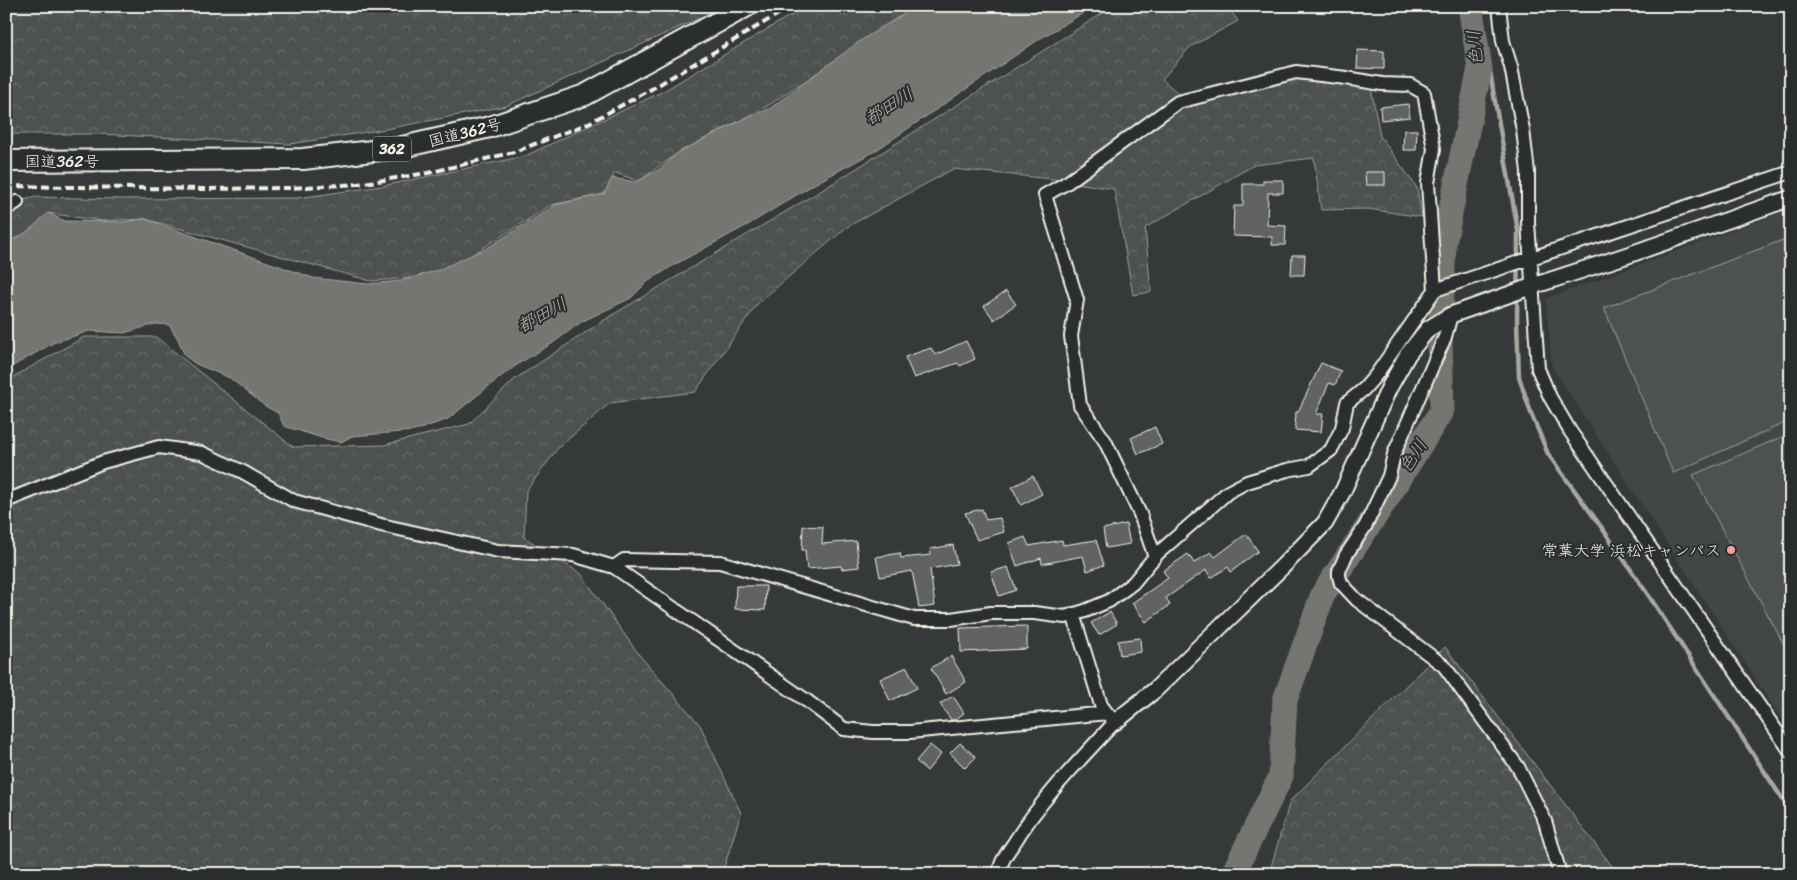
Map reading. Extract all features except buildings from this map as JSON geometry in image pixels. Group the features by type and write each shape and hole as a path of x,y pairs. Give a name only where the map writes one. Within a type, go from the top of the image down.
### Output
{"highway":[{"name":"国道362号","path":"6,161 303,159 398,148 490,127 585,95 747,6"}],"street":[{"path":"1499,6 1503,41 1511,67 1524,130 1528,172 1528,222 1538,369 1550,397 1570,432 1791,752"},
{"path":"1155,557 1140,514 1105,441 1080,405 1070,336 1077,300 1046,195 1068,182 1178,102 1296,72 1410,86 1424,93 1434,149 1428,183 1435,290"},
{"path":"614,568 624,560 720,562 914,619 951,619 991,613 1034,613 1064,617 1073,614 1109,601 1133,582 1155,557 1228,492 1247,482 1287,470 1309,466 1331,450 1342,428 1347,403 1364,389 1376,375 1435,290 1791,172"},
{"path":"998,874 1000,865 1026,823 1111,717 1155,690 1325,523 1343,491 1389,388 1408,354 1428,329 1451,315 1791,198"},
{"path":"1451,315 1445,337 1394,454 1390,476 1366,525 1346,555 1339,571 1339,576 1341,583 1357,600 1444,666 1518,767 1545,821 1560,874"},
{"path":"6,501 104,462 159,447 202,452 243,472 294,501 381,525 498,551 573,555 614,568 807,701 844,729 873,732 910,732 1111,717"},
{"path":"1073,614 1101,705 1111,717"}],"shaded area":[{"name":"常葉大学 浜松キャンパス","path":"1791,209 1791,733 1552,367 1546,299"}],"green space":[{"path":"6,6 719,6 704,16 506,106 386,129 290,144 98,134 6,134"},
{"path":"806,6 917,6 766,107 679,152 639,181 615,173 604,194 551,205 438,276 371,281 145,219 101,221 48,213 23,234 6,241 6,205 35,197 121,199 298,198 382,186 525,156 662,92"},
{"path":"1114,6 1227,6 1238,21 1190,47 1162,79 1185,100 1302,73 1370,82 1380,136 1417,188 1422,217 1368,209 1321,210 1314,158 1254,165 1145,228 1151,292 1133,295 1114,189 1052,179 953,169 847,227 758,303 695,392 610,403 558,448 526,491 524,537 581,574 640,656 700,725 741,813 722,874 6,874 6,381 84,337 156,337 293,447 384,445 469,424 515,379 609,317 827,187"},
{"path":"1791,237 1791,420 1673,473 1604,308"},
{"path":"1791,433 1791,658 1693,475"},
{"path":"1445,647 1618,874 1269,874 1290,801"}],"water":[{"name":"都田川","path":"916,6 1095,6 1041,38 875,151 674,265 647,282 631,298 581,322 553,343 500,377 448,419 414,431 352,436 341,442 284,426 278,413 265,406 230,378 196,364 185,356 178,339 169,325 155,324 124,333 89,331 53,343 6,370 6,241 18,238 48,213 65,221 122,222 145,219 313,278 368,284 401,281 438,270 487,248 555,205 604,194 612,178 636,182 660,169 679,152 746,118 769,109 860,41"}],"waterway":[{"name":"色川","path":"1233,874 1281,776 1285,700 1323,594 1389,495 1442,410 1440,340 1444,243 1480,68 1470,6"},
{"path":"1480,6 1518,231 1517,321 1519,377 1531,413 1548,454 1651,599 1791,812"}],"railway":[{"path":"6,186 203,189 288,188 358,184 428,173 514,152 587,124 648,91 792,6"}],"place":[{"name":"常葉大学 浜松キャンパス","path":"1731,550"}]}
